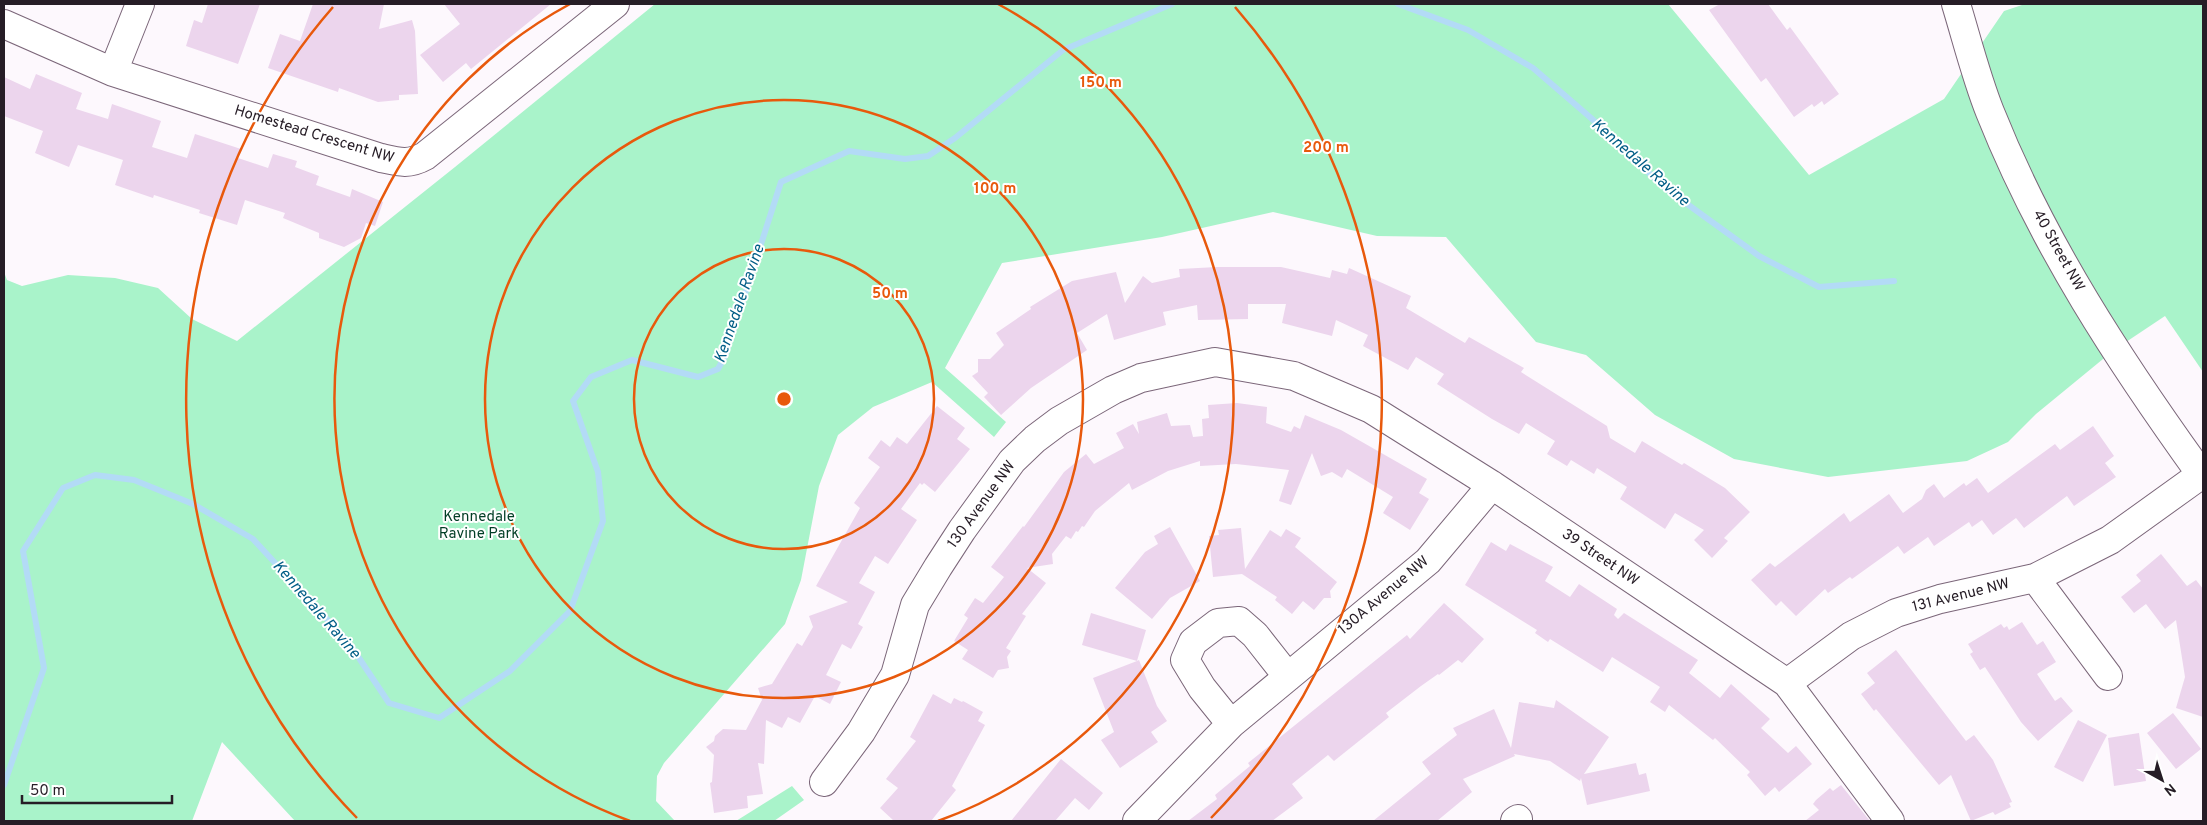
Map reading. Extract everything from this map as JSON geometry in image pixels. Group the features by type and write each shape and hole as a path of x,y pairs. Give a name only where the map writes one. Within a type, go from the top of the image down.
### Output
{"street":[{"path":"113,72 140,4"},
{"name":"Homestead Crescent NW","path":"4,24 113,72 382,158 414,162 430,153 615,4"},
{"name":"40 Street NW","path":"1956,4 1990,111 2044,232 2110,344 2202,476"},
{"name":"130 Avenue NW","path":"824,782 861,732 895,675 915,605 938,567 1012,461 1035,439 1085,404 1141,378 1215,362 1253,369"},
{"name":"39 Street NW","path":"1253,369 1294,376 1371,409 1492,485 1787,683 1890,821"},
{"name":"131 Avenue NW","path":"1787,683 1851,636 1896,613 1940,599 2035,578 2110,540 2202,476"},
{"name":"130A Avenue NW","path":"1137,821 1231,724 1428,561 1492,485"},
{"path":"2035,578 2108,676"},
{"path":"1231,724 1202,688 1185,660 1193,642 1218,622 1239,621 1255,635 1288,677"}],"green space":[{"name":"Kennedale Ravine Park","path":"655,4 1668,4 1809,175 1944,99 2004,11 2025,4 2203,4 2203,372 2165,316 2114,350 2036,414 2008,442 1967,461 1828,477 1734,459 1655,415 1586,355 1536,342 1446,237 1377,236 1273,212 1162,237 1002,263 945,368 1006,422 994,437 932,382 873,407 838,435 819,486 801,580 785,624 664,763 657,776 656,801 675,821 295,821 222,742 192,821 4,821 4,272 7,280 22,286 68,275 115,278 158,288 192,319 237,341"},
{"path":"792,786 804,800 774,821 736,821"}],"building":[{"path":"208,4 260,4 238,64 186,46 194,20 202,23"},
{"path":"313,4 384,4 379,29 412,20 415,31 418,94 399,95 399,100 378,102 339,88 338,92 268,68 280,34 300,41"},
{"path":"444,4 551,4 471,69 466,63 443,82 420,55 460,24"},
{"path":"1720,4 1768,4 1787,30 1790,27 1839,94 1824,105 1822,101 1814,107 1812,104 1794,117 1766,78 1761,82 1709,10"},
{"path":"36,74 82,93 76,109 108,119 112,104 161,121 152,147 187,158 195,134 241,149 238,158 268,168 273,154 297,161 295,167 319,176 316,185 350,197 352,189 383,202 375,226 366,223 361,238 344,247 319,238 319,233 283,218 285,213 245,200 237,225 199,213 200,210 154,195 153,198 115,185 123,160 78,145 69,167 35,153 43,131 4,116 4,77 30,89"},
{"path":"1281,267 1330,278 1332,270 1347,274 1349,268 1411,296 1406,308 1465,343 1469,337 1524,368 1521,372 1607,426 1610,438 1635,453 1642,441 1682,465 1684,463 1725,488 1750,512 1724,538 1728,541 1712,558 1694,540 1704,530 1675,513 1665,529 1620,499 1627,487 1597,468 1594,474 1571,460 1567,466 1547,454 1555,441 1526,423 1519,434 1492,419 1437,384 1444,374 1416,357 1408,370 1363,346 1368,335 1336,320 1332,336 1282,323 1286,304 1248,304 1248,319 1198,320 1197,305 1163,312 1166,325 1114,340 1107,314 1077,333 1087,350 1031,388 1001,415 984,397 988,393 972,376 978,372 978,359 990,359 1004,345 996,333 1031,309 1030,307 1072,281 1116,272 1125,303 1143,276 1152,283 1180,277 1179,269"},
{"path":"1237,403 1267,407 1266,423 1291,432 1294,426 1300,429 1305,415 1341,430 1427,479 1419,493 1429,499 1410,530 1383,513 1393,497 1347,469 1342,478 1332,472 1321,476 1312,453 1291,505 1279,501 1289,470 1236,464 1200,466 1200,461 1168,471 1132,490 1129,483 1095,511 1084,527 1082,526 1078,532 1076,531 1071,539 1066,536 1052,554 1053,564 1027,568 1046,583 1022,614 1026,616 1006,648 1011,651 1007,657 1009,668 998,670 993,678 962,659 968,650 954,641 968,618 964,615 975,598 983,603 1004,577 991,567 1024,527 1064,472 1086,454 1094,464 1124,448 1116,433 1133,424 1139,434 1137,422 1167,413 1171,426 1190,425 1193,437 1203,436 1202,419 1209,418 1208,405"},
{"path":"937,406 965,428 957,439 970,449 935,492 924,483 922,485 920,483 901,509 917,520 888,564 875,556 859,583 875,592 858,624 863,627 851,649 842,644 826,675 841,682 830,704 815,696 800,723 788,717 782,728 766,720 764,764 758,763 763,794 747,796 748,808 714,813 710,783 712,782 714,755 706,747 714,741 715,736 723,729 746,730 762,700 758,688 772,684 797,643 802,646 813,627 809,616 848,602 816,586 860,508 854,503 880,467 868,458 881,440 890,447 897,437 907,444"},
{"path":"2093,426 2114,456 2105,463 2116,477 2074,506 2067,496 2024,528 2016,518 1993,535 1982,520 1972,527 1969,522 1934,546 1928,537 1904,554 1898,546 1852,579 1850,577 1828,593 1825,589 1796,616 1781,601 1776,606 1751,580 1770,563 1775,567 1844,513 1850,522 1889,494 1903,513 1922,499 1926,490 1934,484 1944,498 1964,483 1966,486 1977,478 1988,493 2055,444 2060,450"},
{"path":"1170,527 1200,581 1170,598 1152,619 1115,588 1145,552 1158,544 1154,536"},
{"path":"1241,528 1245,569 1270,530 1281,537 1286,529 1301,538 1295,547 1337,582 1330,591 1331,598 1324,598 1314,610 1303,601 1292,614 1275,600 1277,597 1242,574 1213,577 1209,536 1219,535 1218,530"},
{"path":"1491,542 1506,551 1510,544 1553,567 1545,581 1570,597 1579,584 1617,609 1614,615 1618,619 1624,613 1698,660 1689,673 1720,698 1731,684 1770,719 1761,728 1788,753 1796,746 1812,764 1779,792 1775,787 1765,796 1747,775 1750,772 1715,738 1713,740 1669,705 1665,712 1650,702 1660,687 1612,657 1603,672 1550,639 1548,642 1535,633 1537,630 1465,585"},
{"path":"2161,554 2187,586 2196,580 2203,589 2203,717 2176,708 2185,677 2176,620 2165,629 2146,604 2134,613 2121,597 2141,581 2136,575"},
{"path":"1444,603 1484,639 1462,663 1458,660 1421,686 1386,713 1389,717 1334,761 1328,755 1292,784 1303,798 1272,821 1188,821 1217,799 1215,795 1250,766 1248,763 1407,635 1410,639"},
{"path":"1091,613 1146,630 1137,661 1082,645"},
{"path":"2022,622 2037,645 2043,641 2056,662 2037,674 2055,701 2061,697 2073,711 2038,741 2021,722 1985,667 1980,670 1970,654 1973,652 1968,644 2001,624 2004,628 2007,626 2009,630"},
{"path":"1896,650 1966,741 1974,735 1993,760 2012,802 2009,803 2011,807 1995,815 1993,812 1971,821 1951,775 1939,785 1876,709 1874,711 1861,694 1875,683 1867,673"},
{"path":"1139,660 1157,706 1167,721 1151,732 1158,742 1120,768 1101,740 1114,732 1093,678"},
{"path":"933,694 951,704 954,698 963,701 983,712 978,721 985,725 952,786 956,790 931,821 894,821 880,808 898,788 886,779 916,741 910,737"},
{"path":"1556,700 1609,737 1584,774 1636,763 1639,775 1646,773 1650,791 1587,805 1581,778 1580,781 1550,761 1514,754 1515,756 1463,779 1472,792 1437,821 1373,821 1431,774 1422,762 1457,735 1453,728 1494,709 1511,748 1519,702 1554,708"},
{"path":"2173,713 2201,749 2176,769 2147,733"},
{"path":"2078,720 2107,735 2083,782 2054,767"},
{"path":"2139,733 2146,781 2114,786 2108,738"},
{"path":"1061,759 1103,793 1089,810 1075,798 1055,821 1011,821"},
{"path":"1841,785 1870,821 1805,821 1819,810 1813,804 1816,800 1830,788 1833,791"}],"waterway":[{"name":"Kennedale Ravine","path":"4,785 44,668 23,551 63,488 95,475 134,480 193,504 253,539 349,643 389,703 439,718 510,671 570,611 603,521 598,472 573,401 591,377 632,360 698,377 718,369 725,356 781,182 849,151 905,159 928,156 955,138 1063,50 1172,4"},
{"name":"Kennedale Ravine","path":"1398,4 1468,30 1533,68 1591,118 1665,188 1759,256 1819,287 1894,281"}]}
